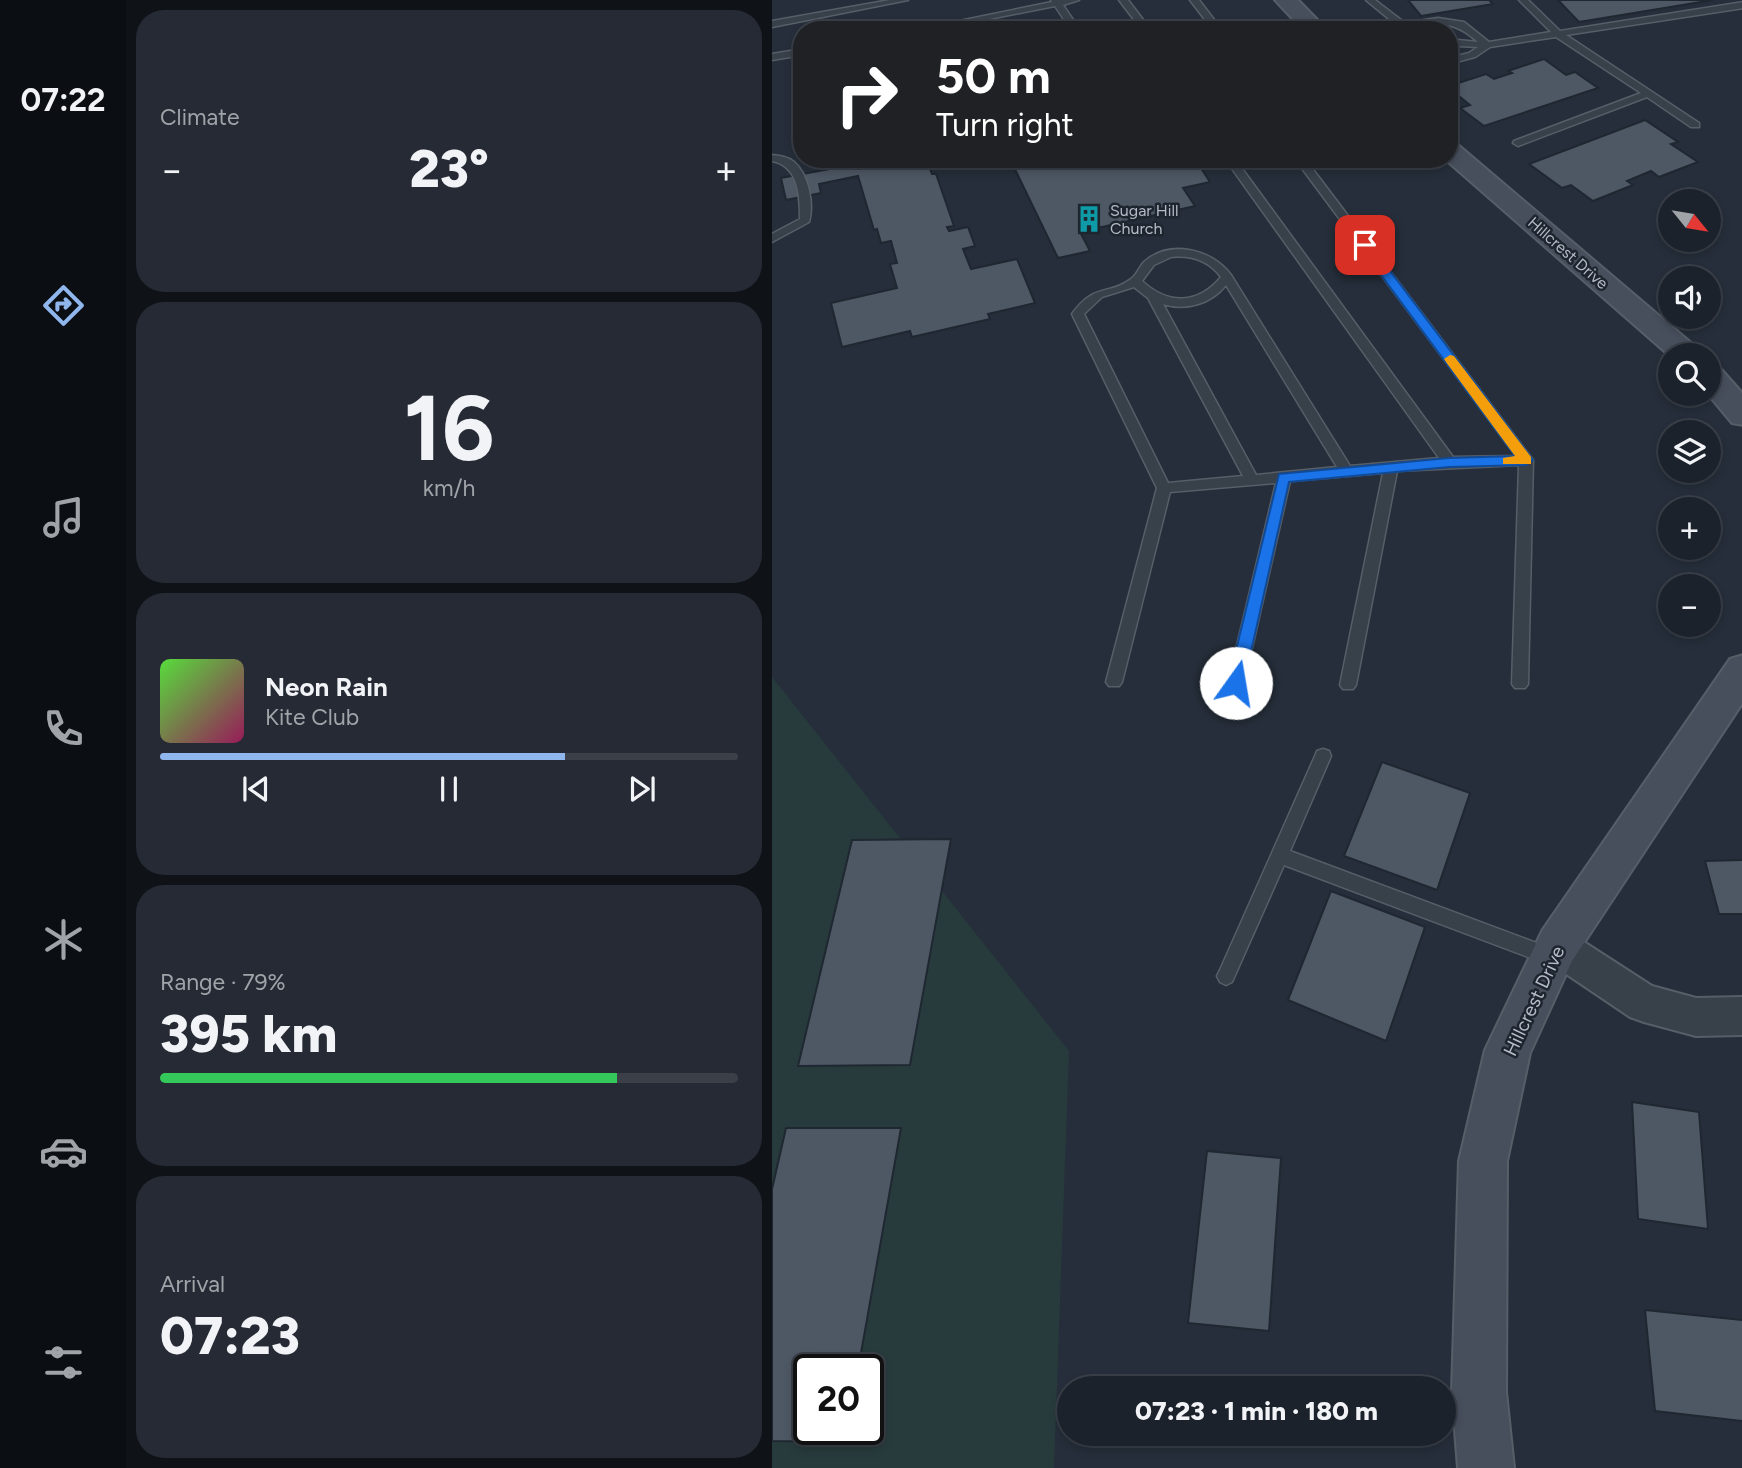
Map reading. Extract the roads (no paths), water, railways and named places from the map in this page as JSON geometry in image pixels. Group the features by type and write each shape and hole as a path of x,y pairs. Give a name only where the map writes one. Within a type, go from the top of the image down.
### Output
{"street":[{"path":"1286,0 1307,21"},
{"name":"Hillcrest Drive","path":"1458,158 1673,343"},
{"path":"1721,390 1742,415"},
{"name":"Hillcrest Drive","path":"1486,1468 1479,1392 1483,1161 1508,1049 1554,952 1742,670"},
{"path":"1554,952 1644,1003 1696,1017 1742,1016"}],"lane":[{"path":"772,24 904,0"},
{"path":"986,21 1006,18 1056,2 1075,0"},
{"path":"1123,0 1140,21"},
{"path":"1194,0 1211,21"},
{"path":"1370,0 1397,21"},
{"path":"1523,0 1558,34 1695,125"},
{"path":"1056,2 1070,21"},
{"path":"1458,43 1487,45 1742,5"},
{"path":"1458,25 1464,26 1487,45"},
{"path":"1458,59 1472,55 1487,45"},
{"path":"772,57 793,54"},
{"path":"1518,143 1647,94"},
{"path":"772,158 781,158 800,175 806,196 805,220 772,240 772,249"},
{"path":"1236,168 1449,463"},
{"path":"1307,168 1526,460 1520,684"},
{"path":"1114,682 1164,488 1078,314 1092,295 1136,282 1149,263 1173,252 1201,256 1214,262 1227,276 1347,472"},
{"path":"1136,282 1153,296 1172,304 1190,304 1209,297 1227,276"},
{"path":"1153,296 1252,480"},
{"path":"1164,488 1391,467 1526,460"},
{"path":"1348,685 1391,467"},
{"path":"1236,683 1284,477"},
{"path":"1226,976 1323,756"},
{"path":"1279,855 1554,952"}],"place":[{"name":"Sugar Hill Church","path":"1089,219"}]}
